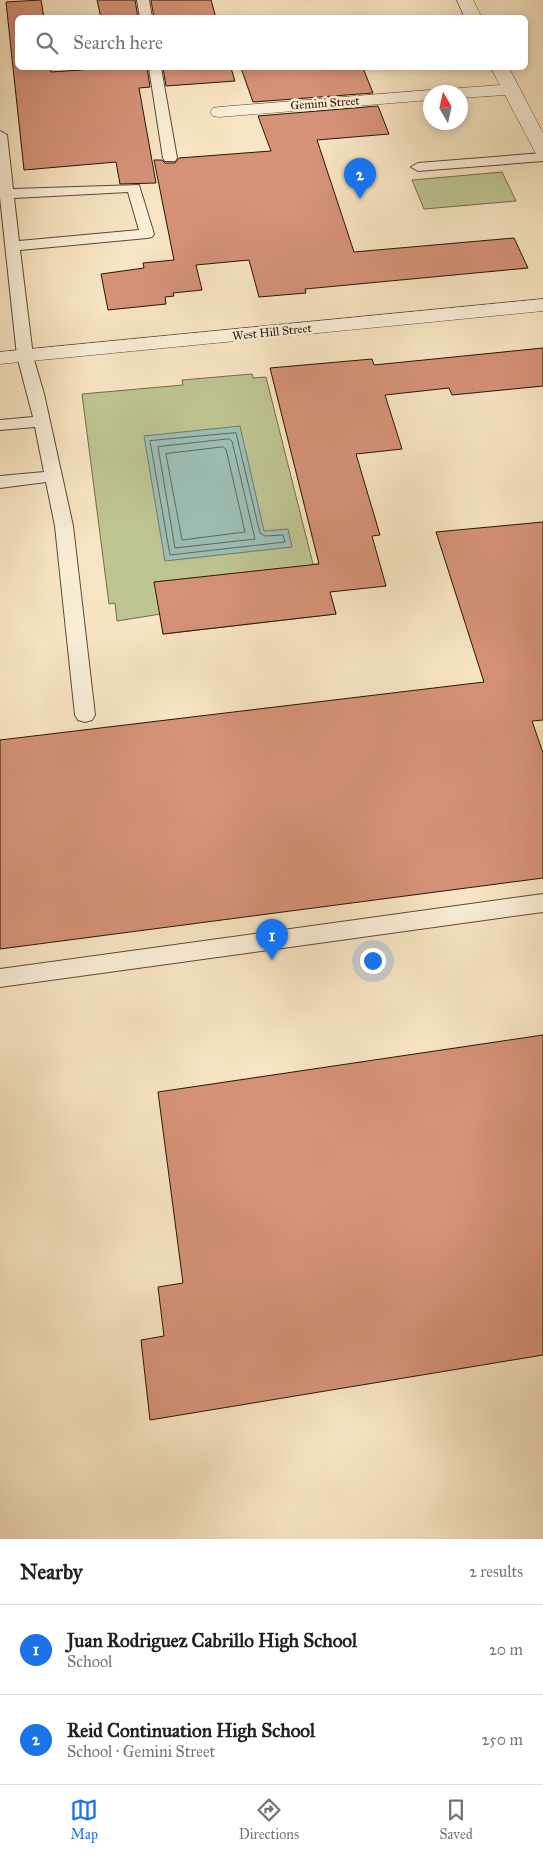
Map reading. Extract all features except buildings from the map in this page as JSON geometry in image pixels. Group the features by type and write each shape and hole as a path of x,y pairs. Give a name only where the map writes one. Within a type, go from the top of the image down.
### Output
{"street":[{"path":"465,0 472,15"},
{"path":"501,70 543,150"},
{"path":"468,92 511,89"},
{"name":"Gemini Street","path":"219,112 423,96"},
{"name":"West Hill Street","path":"0,358 543,305"}],"lane":[{"path":"143,0 146,15"},
{"path":"154,70 170,158"},
{"path":"0,136 25,356 42,421 64,526 85,715"},
{"path":"418,168 543,158"},
{"path":"6,194 134,188 147,234 12,246"},
{"path":"0,425 42,421"},
{"path":"0,482 54,476"},
{"path":"0,978 543,903"}],"green space":[{"path":"502,172 516,201 424,209 412,180"},
{"path":"252,374 253,378 266,377 313,564 322,564 336,614 163,634 161,614 117,621 115,603 109,604 82,394 183,385 182,380"}],"water":[{"path":"240,426 264,531 288,529 292,547 165,561 144,436"}],"place":[{"name":"Reid Continuation High School","path":"360,199"},
{"name":"Juan Rodriguez Cabrillo High School","path":"272,960"}]}
